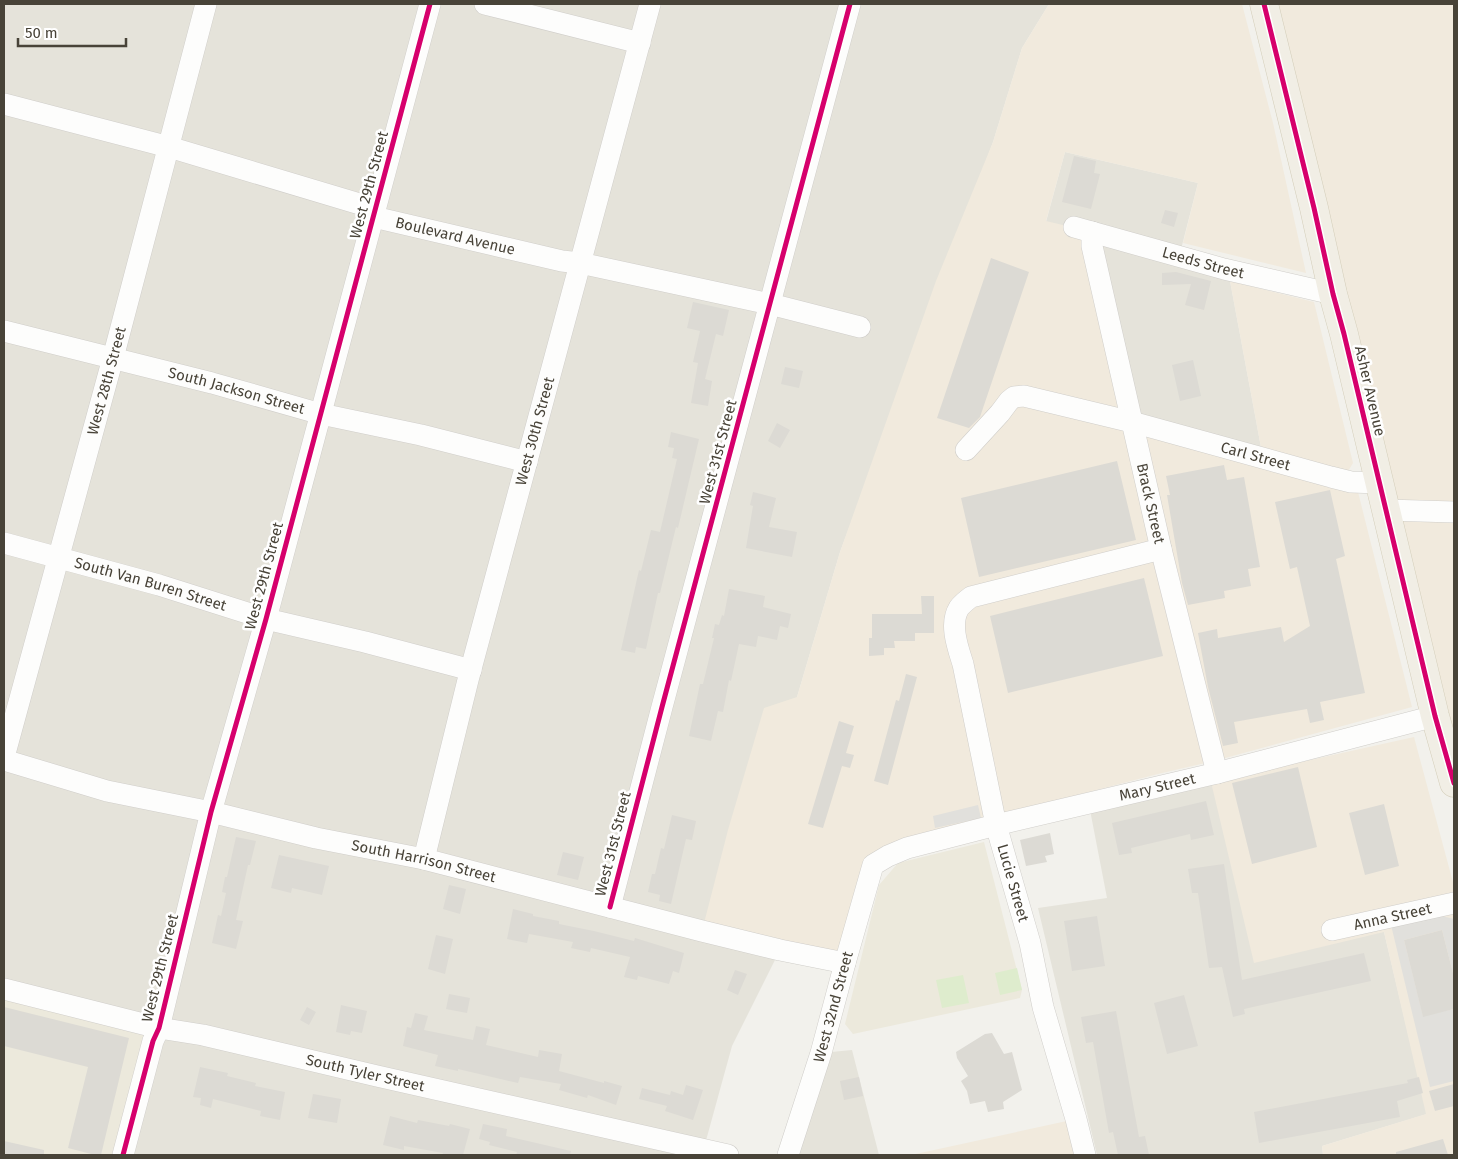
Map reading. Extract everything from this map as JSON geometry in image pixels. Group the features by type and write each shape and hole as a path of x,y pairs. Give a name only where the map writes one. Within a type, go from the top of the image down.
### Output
{"main road":[{"name":"Asher Avenue","path":"1264,4 1435,716 1454,783"}],"street":[{"name":"West 28th Street","path":"4,758 113,358 206,4"},
{"name":"West 29th Street","path":"123,1155 152,1041 159,1028 211,812 266,619 430,4"},
{"path":"485,4 640,43"},
{"name":"West 30th Street","path":"424,859 471,670 650,4"},
{"name":"West 31st Street","path":"610,907 664,697 850,4"},
{"path":"4,104 169,147 363,205 367,208 372,219"},
{"name":"Boulevard Avenue","path":"372,219 378,218 552,258 770,304 860,327"},
{"name":"Leeds Street","path":"1083,229 1224,269 1333,294"},
{"name":"Brack Street","path":"1083,229 1092,246 1161,549 1217,773"},
{"name":"South Jackson Street","path":"4,331 212,383 320,414 421,435 527,462"},
{"name":"Carl Street","path":"966,450 1000,413 1009,400 1014,397 1024,396 1132,422 1351,482 1379,483"},
{"path":"1386,510 1454,512"},
{"name":"South Van Buren Street","path":"4,543 159,585 266,619 366,642 471,670"},
{"name":"Lucie Street","path":"1085,1155 1043,1007 1030,943 996,825 955,630 956,616 958,609 971,597 1161,549"},
{"name":"Mary Street","path":"881,860 907,848 1217,773 1435,716"},
{"name":"South Harrison Street","path":"4,758 107,791 211,812 316,838 424,859 780,950 845,963"},
{"name":"West 32nd Street","path":"788,1155 821,1053 873,865 881,860"},
{"name":"Anna Street","path":"1332,930 1454,903"},
{"name":"South Tyler Street","path":"4,989 159,1028 203,1035 728,1155"}],"shaded area":[{"path":"4,4 1049,4 1022,48 993,142 840,552 797,697 780,950 732,1046 702,1155 124,1155 4,989"},
{"path":"1049,4 1242,4 1273,123 1306,273 1183,243 1198,183 1065,152 1046,221 1092,232 1133,422 1358,492 1412,707 1218,760 997,816 888,856 845,963 702,931 728,830 764,708 797,697 840,552 936,281 993,142 1022,48"},
{"path":"1262,4 1454,4 1454,783"},
{"path":"1065,152 1198,183 1177,265 1230,281 1263,458 1132,422 1046,222"},
{"path":"1230,281 1314,302 1353,463 1347,473 1263,458"},
{"path":"1414,737 1454,886 1454,1155 1323,1155 1322,1146 1426,1114 1384,932 1254,963 1211,782"},
{"path":"1211,782 1384,932 1427,1114 1322,1146 1323,1155 1097,1155 1038,908 1107,898 1090,810"},
{"path":"978,805 981,818 935,828 933,816"},
{"path":"984,842 1022,990 1020,998 853,1034 845,1024 879,885 898,863"},
{"path":"1434,914 1454,919 1454,977 1442,930 1404,940 1423,1016 1454,1009 1454,1081 1430,1087 1391,925"},
{"path":"4,990 157,1028 124,1155 4,1155"},
{"path":"852,1050 879,1155 788,1155 821,1053"},
{"path":"1076,1119 1085,1155 911,1155"}],"green space":[{"path":"1017,968 1022,990 1000,995 995,973"},
{"path":"963,975 969,1003 942,1008 936,980"}],"building":[{"path":"1074,156 1096,161 1094,173 1100,174 1091,209 1062,202"},
{"path":"1165,210 1178,213 1174,227 1161,223"},
{"path":"991,258 1029,272 980,417 969,428 937,418"},
{"path":"1176,272 1211,281 1204,310 1185,305 1191,284 1162,285 1162,273"},
{"path":"693,302 729,310 723,336 716,334 705,379 712,381 708,406 691,403 698,363 693,362 700,331 687,328"},
{"path":"1193,360 1201,396 1180,401 1172,365"},
{"path":"785,367 803,371 799,388 781,384"},
{"path":"777,423 790,430 780,448 768,441"},
{"path":"671,432 699,439 678,528 676,527 660,593 658,593 646,649 636,647 635,653 621,650 639,570 641,571 651,530 660,532 677,459 672,458 674,448 668,447"},
{"path":"1117,461 1136,540 979,577 961,498"},
{"path":"1224,465 1227,480 1244,477 1260,567 1248,569 1251,586 1224,591 1225,598 1188,605 1182,583 1167,495 1170,495 1166,476"},
{"path":"1330,490 1345,556 1336,559 1365,693 1320,702 1324,720 1310,723 1307,709 1234,722 1238,743 1223,746 1208,687 1198,633 1217,629 1218,638 1281,627 1284,642 1310,626 1297,567 1290,569 1275,502"},
{"path":"753,492 776,498 769,527 797,532 792,557 746,548 753,506 750,505"},
{"path":"1144,578 1163,656 1008,693 990,616"},
{"path":"729,589 765,596 763,607 791,614 788,628 780,626 777,640 758,636 756,647 739,644 723,712 718,711 711,741 689,736 700,684 703,684 714,638 712,638 715,624 719,625 722,615 724,616"},
{"path":"921,596 934,596 934,633 915,633 915,641 894,641 895,648 884,648 884,655 869,656 869,638 872,638 872,614 922,614"},
{"path":"906,674 917,677 888,785 874,781 896,700 899,701"},
{"path":"839,721 854,726 846,753 854,755 850,768 842,766 823,828 808,824"},
{"path":"1298,767 1317,847 1252,864 1232,783"},
{"path":"1206,801 1214,835 1191,840 1190,834 1131,848 1132,853 1119,855 1112,823"},
{"path":"1384,804 1399,866 1365,875 1349,813"},
{"path":"672,815 696,821 692,840 686,839 671,904 659,901 660,895 648,892 652,874 655,874 661,848 664,849"},
{"path":"1050,833 1054,854 1045,856 1047,862 1026,866 1020,840"},
{"path":"236,837 256,841 250,865 248,865 236,920 243,921 236,949 212,943 218,915 221,916 226,893 222,892"},
{"path":"563,852 584,857 578,880 557,875"},
{"path":"279,855 329,866 322,895 292,888 291,893 271,888"},
{"path":"1224,864 1242,980 1364,953 1371,981 1244,1009 1245,1014 1233,1017 1222,967 1209,968 1198,893 1192,893 1188,869"},
{"path":"449,885 466,889 460,914 443,909"},
{"path":"513,909 533,914 533,916 559,921 559,924 634,941 635,938 684,953 679,973 673,971 669,984 638,976 637,980 624,977 630,957 591,948 590,952 571,948 573,942 529,934 527,943 507,939"},
{"path":"1097,916 1105,966 1072,971 1064,921"},
{"path":"1442,930 1454,977 1454,1009 1423,1017 1404,940"},
{"path":"436,935 453,939 445,974 428,969"},
{"path":"735,970 747,974 738,995 727,990"},
{"path":"449,994 470,998 467,1013 446,1009"},
{"path":"1184,995 1198,1046 1167,1054 1154,1003"},
{"path":"341,1005 367,1011 362,1033 351,1031 350,1035 336,1032"},
{"path":"4,1007 129,1038 101,1155 68,1148 88,1067 4,1046"},
{"path":"307,1007 316,1012 309,1025 300,1020"},
{"path":"1116,1011 1139,1137 1145,1136 1149,1155 1118,1155 1113,1132 1109,1133 1093,1042 1086,1043 1081,1017"},
{"path":"415,1013 428,1016 424,1030 473,1040 476,1026 490,1029 486,1045 538,1057 539,1050 562,1054 559,1071 622,1086 616,1105 588,1095 587,1098 559,1090 561,1084 520,1077 518,1083 458,1069 458,1071 435,1066 438,1055 403,1046 407,1027 411,1028"},
{"path":"992,1033 1004,1054 1012,1052 1022,1090 1003,1102 1004,1109 988,1112 985,1101 970,1104 967,1091 961,1081 968,1076 957,1058 956,1052 985,1034"},
{"path":"200,1067 228,1073 227,1076 256,1083 255,1086 285,1092 280,1120 260,1116 261,1111 213,1099 211,1108 200,1105 201,1098 193,1097"},
{"path":"859,1077 863,1096 844,1100 840,1081"},
{"path":"1419,1077 1423,1093 1397,1101 1400,1117 1259,1143 1254,1112 1408,1083 1407,1080"},
{"path":"1454,1084 1454,1106 1435,1111 1429,1091"},
{"path":"686,1085 703,1090 693,1120 665,1111 667,1106 639,1099 642,1088 670,1095 671,1091 683,1095"},
{"path":"313,1094 341,1099 337,1123 308,1118"},
{"path":"390,1116 417,1123 418,1120 449,1126 450,1124 470,1129 463,1155 442,1155 443,1153 404,1146 404,1150 383,1145"},
{"path":"483,1124 507,1129 506,1136 571,1151 570,1155 516,1155 517,1152 489,1145 490,1142 479,1139"},
{"path":"1443,1139 1448,1155 1396,1155 1396,1152"},
{"path":"4,1141 44,1150 44,1155 4,1155"}],"cycle path":[{"path":"123,1155 153,1041 159,1028 211,812 266,619 430,4"},
{"path":"610,907 850,4"},
{"path":"1264,4 1435,716 1454,783"}]}
